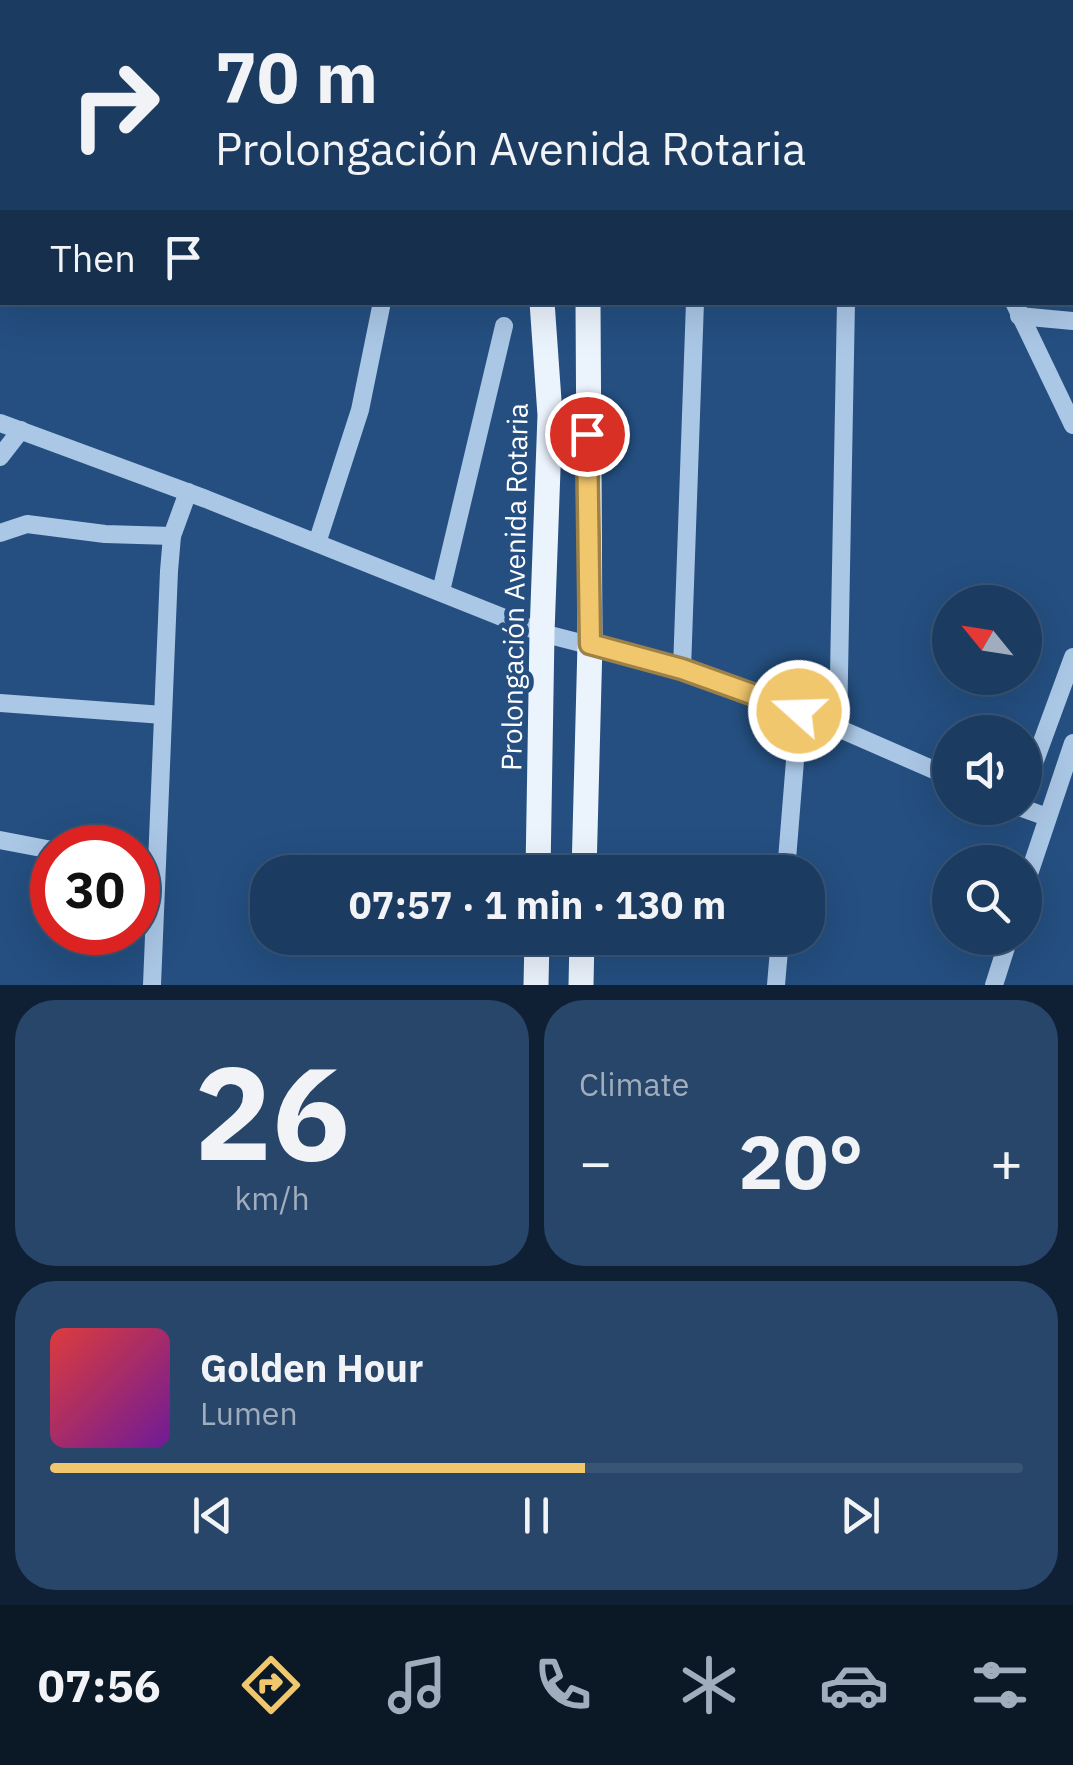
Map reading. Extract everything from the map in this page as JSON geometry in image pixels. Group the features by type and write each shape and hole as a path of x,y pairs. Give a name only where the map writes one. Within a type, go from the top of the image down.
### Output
{"main road":[{"name":"Prolongación Avenida Rotaria","path":"538,855 550,414 542,305"},
{"path":"584,855 590,644 588,305"},
{"path":"536,985 537,955"},
{"path":"581,985 582,955"}],"street":[{"path":"317,543 360,410 381,305"},
{"path":"682,669 695,305"},
{"path":"838,728 846,305"},
{"path":"1016,309 1073,322"},
{"path":"1016,309 1073,425"},
{"path":"442,590 504,326"},
{"path":"0,422 442,590 542,633 682,669 799,711 932,769"},
{"path":"0,456 21,430"},
{"path":"159,825 172,536 188,492"},
{"path":"0,533 28,524 104,534 172,536"},
{"path":"1042,742 1073,658"},
{"path":"0,702 163,715"},
{"path":"787,855 799,711"},
{"path":"1038,845 1073,743"},
{"path":"1042,815 1047,817"},
{"path":"0,840 30,846"},
{"path":"152,985 153,955"},
{"path":"776,985 779,955"},
{"path":"994,985 1004,955"}],"route":[{"path":"587,434 590,644 682,669 799,711"}]}
